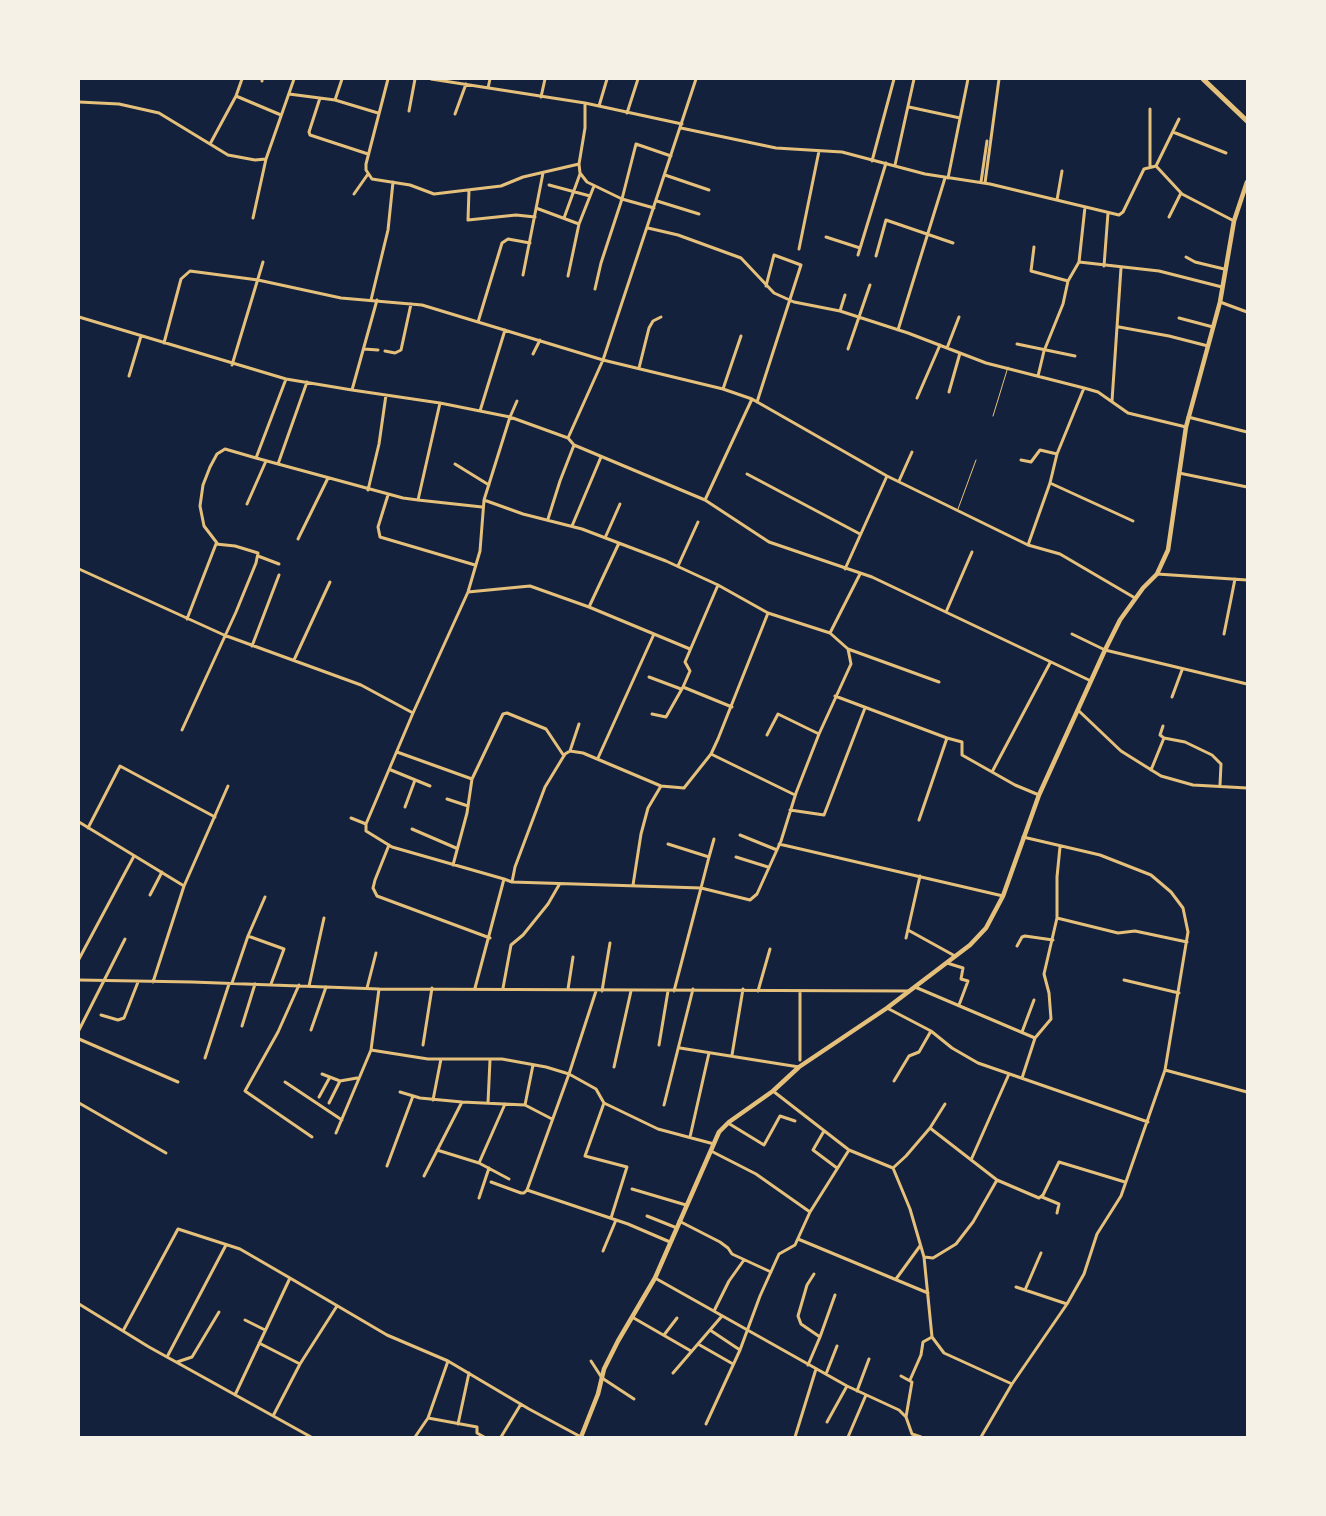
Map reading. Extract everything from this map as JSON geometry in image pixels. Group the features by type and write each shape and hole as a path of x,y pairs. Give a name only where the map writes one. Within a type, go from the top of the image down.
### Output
{"main road":[{"path":"1203,79 1247,121"},
{"path":"582,1437 602,1378 618,1341 655,1278 720,1132 773,1090 799,1066 887,1008 955,957 986,928 1003,896 1039,794 1079,711 1105,650 1120,620 1135,598 1157,574 1168,550 1188,417 1220,302 1224,269 1234,221 1247,182"}],"street":[{"path":"210,144 236,96 242,79"},
{"path":"253,218 266,159 294,79"},
{"path":"335,100 342,79"},
{"path":"388,79 368,154 366,170 372,178 410,185 434,194 501,186 578,164"},
{"path":"409,111 415,79"},
{"path":"431,79 585,103 776,148 842,152 872,161 947,178 983,183 1119,215 1123,212 1140,174 1144,169 1156,166 1181,193 1211,211 1234,221"},
{"path":"488,88 490,79"},
{"path":"541,97 545,79"},
{"path":"599,106 607,79"},
{"path":"627,113 638,79"},
{"path":"568,438 603,360 696,79"},
{"path":"872,161 894,79"},
{"path":"895,165 914,79"},
{"path":"898,330 947,178 968,79"},
{"path":"983,183 999,79"},
{"path":"455,114 466,84"},
{"path":"289,94 335,100 378,113"},
{"path":"236,96 281,115"},
{"path":"320,98 309,132 310,135 368,154"},
{"path":"79,102 119,104 159,113 210,144 236,157 255,160 266,159"},
{"path":"585,103 585,128 578,164 583,179 622,199 654,208"},
{"path":"909,107 960,118"},
{"path":"1150,109 1150,166"},
{"path":"1156,166 1179,119"},
{"path":"1173,132 1226,154"},
{"path":"983,183 987,141"},
{"path":"595,289 636,144 671,156"},
{"path":"798,249 819,151"},
{"path":"858,255 886,163"},
{"path":"1057,200 1062,171"},
{"path":"524,275 543,173"},
{"path":"564,218 580,173"},
{"path":"354,194 368,174"},
{"path":"665,175 709,190"},
{"path":"371,300 388,230 393,182"},
{"path":"549,185 574,190 590,196"},
{"path":"568,276 579,224 594,186"},
{"path":"469,190 468,220 516,215 534,217"},
{"path":"1169,217 1181,193"},
{"path":"657,201 699,214"},
{"path":"1038,376 1044,351 1063,304 1068,281 1080,262 1085,207"},
{"path":"536,208 579,224"},
{"path":"1104,266 1108,213"},
{"path":"876,256 886,220 953,243"},
{"path":"648,228 678,235 741,258 774,293 806,306 840,311 898,330 986,363 1008,367 1098,392 1128,413 1186,427"},
{"path":"826,237 860,248"},
{"path":"478,322 504,240 530,243"},
{"path":"1034,247 1031,271 1068,281"},
{"path":"757,402 801,265 774,254 766,286"},
{"path":"1186,257 1195,262 1224,269"},
{"path":"232,365 263,262"},
{"path":"1080,262 1159,271 1222,287"},
{"path":"1112,401 1119,328 1121,268"},
{"path":"164,343 181,279 184,274 190,271 258,280 341,298 411,304 540,340 603,360 723,389 752,399 887,476 958,509 1028,545 1060,554 1135,598"},
{"path":"848,349 870,285"},
{"path":"840,311 845,295"},
{"path":"352,390 377,300"},
{"path":"1220,302 1247,312"},
{"path":"385,351 395,353 401,350 411,304"},
{"path":"79,317 232,365 286,379 510,417 568,438 574,445 705,500 769,542 872,577 1092,682"},
{"path":"947,348 958,317"},
{"path":"639,368 649,328 653,321 661,318"},
{"path":"1179,318 1213,327"},
{"path":"1119,328 1169,336 1208,346"},
{"path":"480,412 505,330"},
{"path":"129,376 141,336"},
{"path":"723,389 741,336"},
{"path":"534,354 540,340"},
{"path":"1017,344 1074,356"},
{"path":"917,398 940,345"},
{"path":"364,349 378,350"},
{"path":"949,392 960,353"},
{"path":"256,458 286,379"},
{"path":"278,464 307,382"},
{"path":"1028,545 1050,483 1057,454 1084,388"},
{"path":"368,490 379,444 386,395"},
{"path":"705,500 752,399"},
{"path":"517,401 510,417 482,507 483,527 468,592 412,713 391,770 366,824 366,831 389,845 512,882 559,885 633,885 701,888 750,900 757,894 779,844 795,795 819,734 851,664 851,656 848,649"},
{"path":"418,500 440,404"},
{"path":"1188,417 1247,432"},
{"path":"548,519 574,445"},
{"path":"279,564 258,556 255,550 217,544 204,526 200,506 203,485 217,454 225,449 388,495 482,507"},
{"path":"1021,460 1031,462 1040,450 1057,454"},
{"path":"899,481 912,452"},
{"path":"572,526 601,457"},
{"path":"248,504 266,461"},
{"path":"455,464 489,485"},
{"path":"1179,473 1247,487"},
{"path":"747,474 860,534"},
{"path":"846,569 887,476"},
{"path":"298,539 328,478"},
{"path":"1050,483 1133,522"},
{"path":"388,495 378,527 380,537 475,566"},
{"path":"484,500 523,514 572,526 678,566 718,585 768,613 830,634 848,649 939,682"},
{"path":"605,538 620,504"},
{"path":"678,566 698,522"},
{"path":"589,608 619,543"},
{"path":"187,619 217,544"},
{"path":"946,612 972,552"},
{"path":"182,730 258,556"},
{"path":"79,569 224,635 361,685 412,713"},
{"path":"830,634 860,574"},
{"path":"1157,574 1247,580"},
{"path":"252,646 279,575"},
{"path":"1224,634 1236,578"},
{"path":"294,660 330,582"},
{"path":"652,714 666,717 690,674 685,662 718,585"},
{"path":"468,592 526,586 589,608 690,649"},
{"path":"570,751 598,758 661,786 684,788 711,754 732,707 768,613"},
{"path":"598,758 654,634"},
{"path":"1072,634 1105,650 1182,670 1247,684"},
{"path":"992,772 1050,663"},
{"path":"1172,697 1182,670"},
{"path":"649,677 732,707"},
{"path":"835,696 946,738 959,740 962,742 962,755 992,772 1039,794"},
{"path":"790,810 824,814 865,708"},
{"path":"1079,711 1122,751 1151,770 1174,781 1193,785 1247,788"},
{"path":"453,865 468,806 472,779 504,713 546,730 564,756"},
{"path":"767,735 778,714 819,734"},
{"path":"512,882 515,866 545,786 564,756 570,751 579,724"},
{"path":"1163,726 1160,735 1164,738 1184,742 1212,755 1221,764 1220,785"},
{"path":"919,820 946,738"},
{"path":"1151,770 1164,738"},
{"path":"398,752 472,779"},
{"path":"711,754 795,795"},
{"path":"88,828 120,766 215,817"},
{"path":"391,770 430,786"},
{"path":"405,807 415,780"},
{"path":"153,982 184,886 228,786"},
{"path":"633,885 641,834 648,808 661,786"},
{"path":"447,799 468,806"},
{"path":"352,818 366,824"},
{"path":"79,822 184,886"},
{"path":"412,829 456,848"},
{"path":"740,835 776,850"},
{"path":"981,1437 1012,1384 1067,1304 1084,1274 1097,1234 1121,1196 1165,1070 1188,932 1182,908 1171,892 1151,875 1100,855 1023,837"},
{"path":"674,991 714,839"},
{"path":"668,844 709,857"},
{"path":"779,844 1003,896"},
{"path":"389,845 375,880 376,896 490,938"},
{"path":"1022,1078 1035,1038 1051,1019 1049,993 1044,974 1057,918 1057,877 1060,847"},
{"path":"79,959 134,856"},
{"path":"736,857 768,867"},
{"path":"150,895 162,872"},
{"path":"906,938 920,876"},
{"path":"475,988 490,938 504,879"},
{"path":"503,988 511,945 523,935 548,904 559,885"},
{"path":"205,1058 230,984 264,897"},
{"path":"309,986 324,918"},
{"path":"1057,918 1118,933 1140,931 1187,942"},
{"path":"908,930 955,957"},
{"path":"248,936 284,948 271,984"},
{"path":"1017,946 1023,936 1052,940"},
{"path":"79,1030 125,939"},
{"path":"602,991 610,943"},
{"path":"758,991 770,949"},
{"path":"367,988 376,953"},
{"path":"568,989 573,957"},
{"path":"946,963 963,968 961,978 968,981 959,1005"},
{"path":"79,980 271,984 379,989 908,991"},
{"path":"1124,980 1179,993"},
{"path":"101,1015 118,1020 124,1018 138,982"},
{"path":"242,1026 255,984"},
{"path":"299,985 278,1032 245,1091 312,1137"},
{"path":"311,1030 326,987"},
{"path":"915,987 1035,1038"},
{"path":"423,1045 432,988"},
{"path":"336,1133 371,1050 379,989"},
{"path":"664,1105 680,1048 693,990"},
{"path":"732,1056 743,990"},
{"path":"491,1182 524,1193 527,1190 569,1074 596,991"},
{"path":"614,1067 632,991"},
{"path":"659,1045 668,991"},
{"path":"800,991 800,1060"},
{"path":"1022,1032 1034,1000"},
{"path":"887,1008 931,1031 952,1048 978,1063 1148,1122"},
{"path":"894,1081 909,1056 919,1052 931,1031"},
{"path":"79,1039 178,1082"},
{"path":"680,1048 799,1066"},
{"path":"371,1050 441,1059 502,1059 569,1074 596,1089 604,1103 658,1129 714,1144"},
{"path":"690,1138 708,1053"},
{"path":"433,1100 441,1059"},
{"path":"488,1103 490,1060"},
{"path":"525,1105 533,1065"},
{"path":"1165,1070 1247,1092"},
{"path":"322,1074 340,1081 358,1078"},
{"path":"971,1160 1009,1074"},
{"path":"319,1097 330,1077"},
{"path":"329,1103 340,1081"},
{"path":"285,1082 342,1120"},
{"path":"773,1090 850,1150 893,1168 910,1208 924,1257 932,1337 944,1353 1012,1384"},
{"path":"400,1092 433,1100 525,1105 552,1119"},
{"path":"387,1166 413,1096"},
{"path":"424,1176 462,1102"},
{"path":"79,1103 166,1153"},
{"path":"604,1103 585,1156 627,1167 611,1218"},
{"path":"479,1163 505,1104"},
{"path":"893,1168 930,1128 945,1104"},
{"path":"728,1124 764,1145 780,1116 795,1121"},
{"path":"930,1128 997,1180 1059,1204 1057,1213"},
{"path":"824,1131 813,1150 838,1168"},
{"path":"437,1150 479,1163 509,1179"},
{"path":"706,1424 740,1350 779,1254 795,1245 810,1212 850,1150"},
{"path":"710,1151 756,1174 810,1212"},
{"path":"1042,1197 1059,1162 1125,1182"},
{"path":"479,1198 489,1168"},
{"path":"924,1257 933,1258 956,1244 973,1222 997,1180"},
{"path":"632,1189 686,1206"},
{"path":"527,1190 611,1218 670,1242"},
{"path":"647,1216 676,1228"},
{"path":"603,1251 616,1220"},
{"path":"679,1221 720,1242 732,1254 771,1272"},
{"path":"123,1331 177,1229 240,1249 387,1335 448,1361 582,1437"},
{"path":"798,1238 928,1293"},
{"path":"167,1357 226,1245"},
{"path":"896,1280 920,1246"},
{"path":"1026,1290 1041,1253"},
{"path":"714,1311 729,1281 744,1260"},
{"path":"814,1274 807,1285 798,1316 802,1324 820,1337"},
{"path":"235,1395 290,1278"},
{"path":"655,1278 808,1365 847,1386 899,1410 906,1417 912,1434 921,1437"},
{"path":"1016,1287 1067,1304"},
{"path":"808,1365 835,1295"},
{"path":"79,1304 167,1357 311,1437"},
{"path":"273,1416 300,1364 337,1306"},
{"path":"177,1362 192,1357 219,1312"},
{"path":"673,1373 722,1316"},
{"path":"632,1317 692,1352"},
{"path":"664,1335 677,1318"},
{"path":"245,1320 265,1330"},
{"path":"710,1330 740,1350"},
{"path":"910,1380 921,1355 923,1342 932,1337"},
{"path":"259,1343 300,1364"},
{"path":"698,1344 733,1364"},
{"path":"826,1374 837,1346"},
{"path":"857,1390 869,1359"},
{"path":"415,1437 428,1418 448,1361"},
{"path":"591,1361 602,1378 634,1399"},
{"path":"795,1437 816,1368"},
{"path":"458,1424 469,1373"},
{"path":"901,1376 910,1380 913,1386 906,1417"},
{"path":"827,1422 847,1386"},
{"path":"848,1437 866,1395"},
{"path":"501,1437 521,1404"},
{"path":"428,1418 477,1426 477,1435 484,1437"}],"lane":[{"path":"992,416 1008,367"},
{"path":"958,509 976,460"}]}
